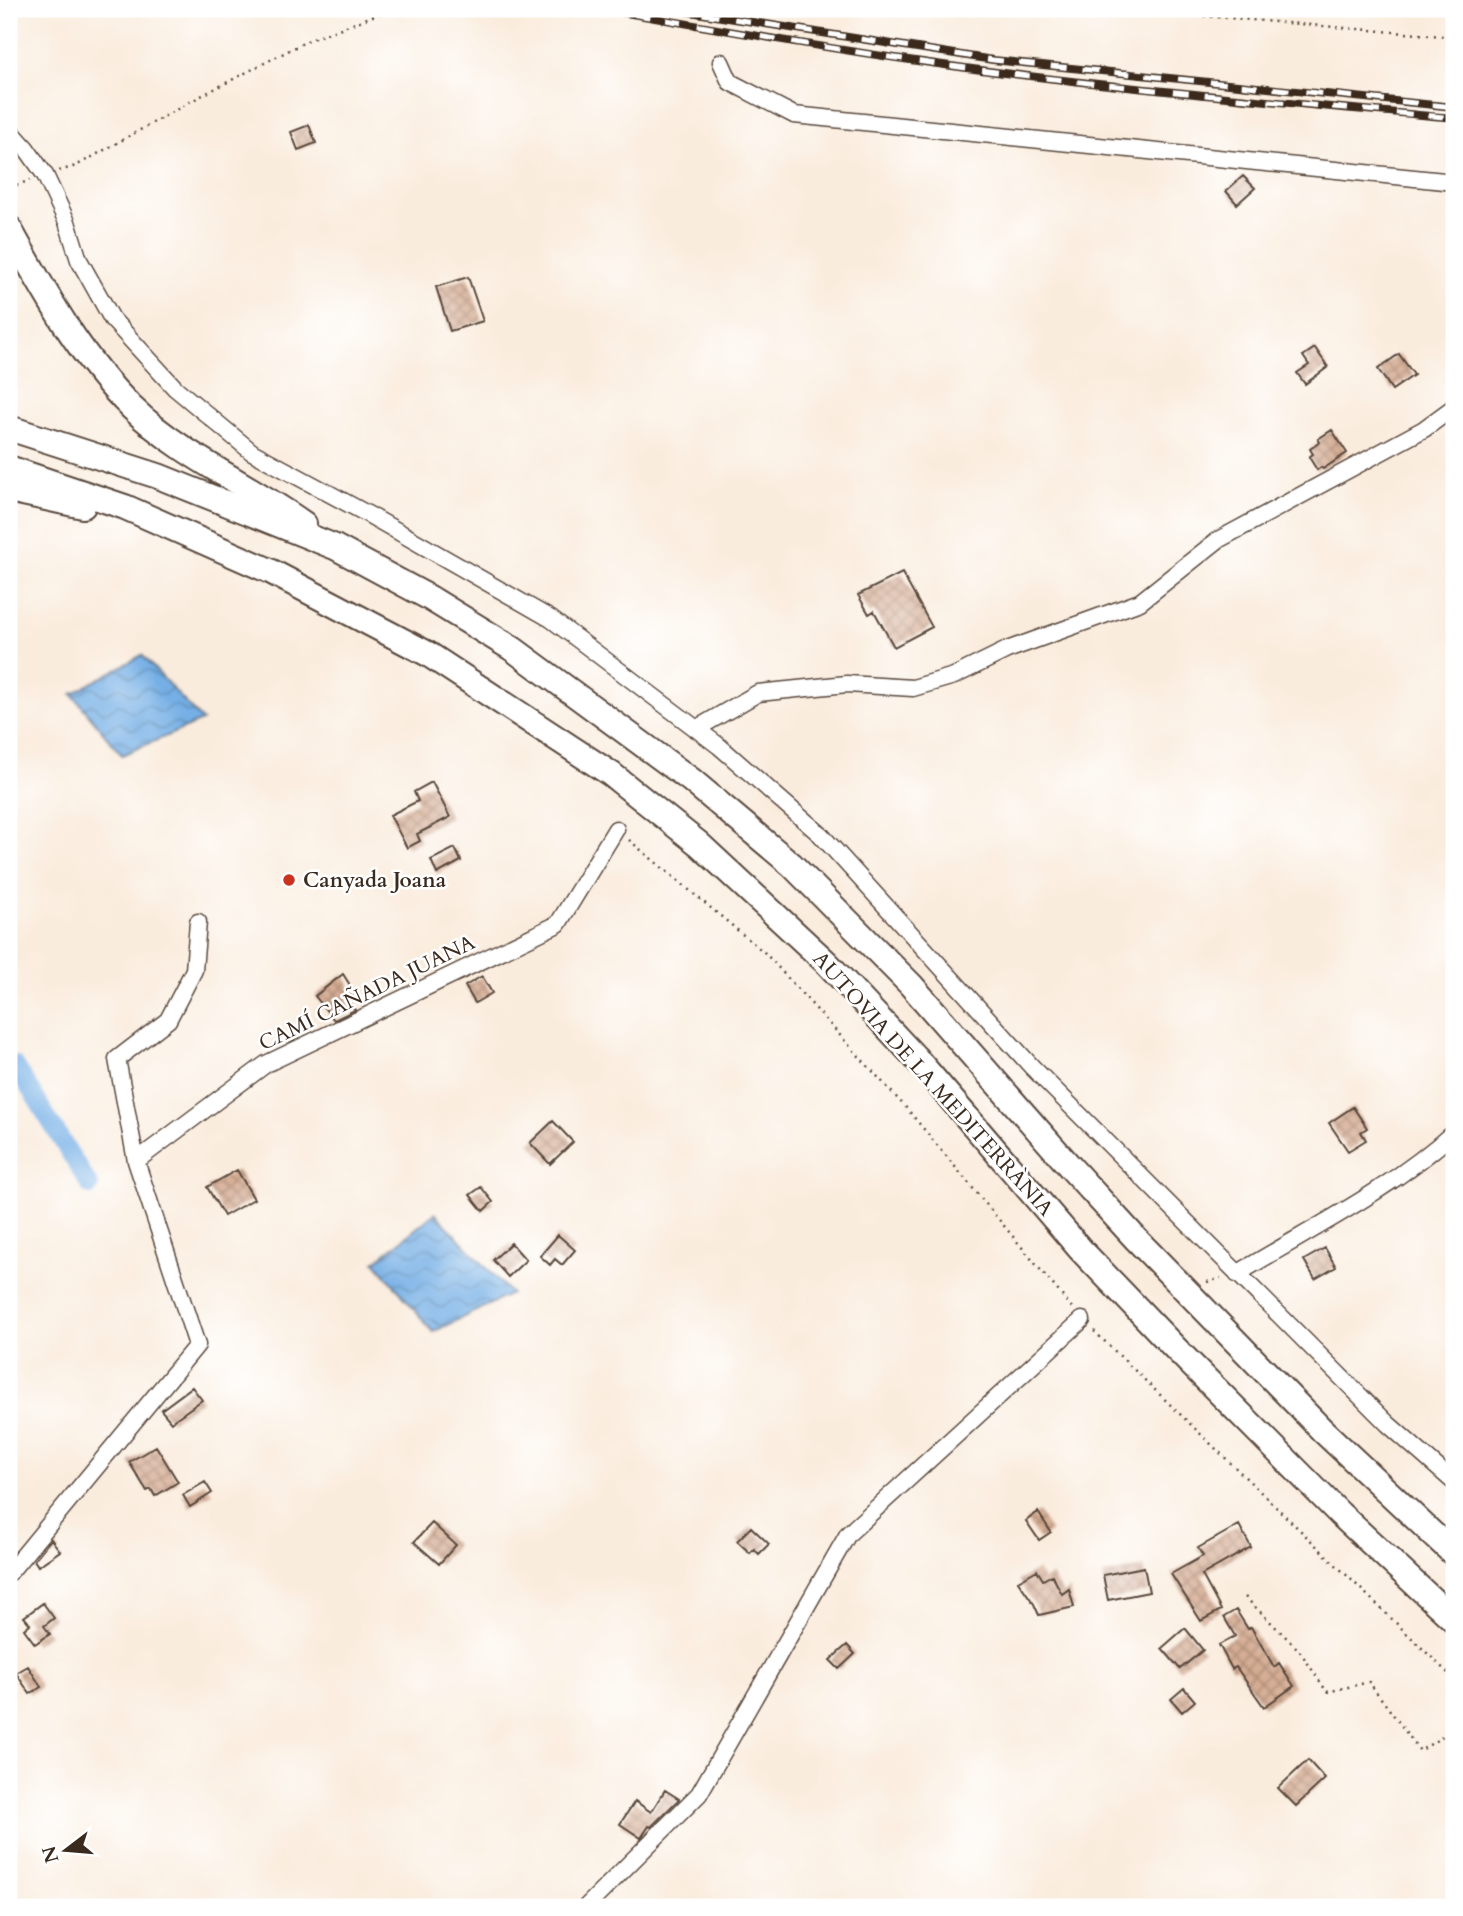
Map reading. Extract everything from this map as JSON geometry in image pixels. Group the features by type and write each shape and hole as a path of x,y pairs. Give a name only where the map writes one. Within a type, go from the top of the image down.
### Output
{"highway":[{"path":"9,228 52,305 90,361 132,408 186,450 287,513 335,547"},
{"path":"9,428 158,476 335,547 428,597 513,649 691,780 792,865 911,985 1072,1169 1239,1346 1322,1430 1454,1554"},
{"name":"AUTOVIA DE LA MEDITERRÀNIA","path":"9,468 125,507 270,572 428,654 611,774 699,844 827,963 915,1057 1081,1250 1185,1358 1340,1514 1454,1620"},
{"path":"9,490 81,506 125,507"}],"street":[{"path":"721,62 730,82 794,115 1454,182"},
{"path":"9,129 45,175 79,260 112,319 175,388 252,452 371,516 551,619 696,729 821,835 1032,1067 1388,1424 1454,1482"},
{"path":"696,729 758,693 847,684 912,688 923,685 954,676 1007,650 1140,602 1218,540 1423,429 1454,407"},
{"name":"CAMÍ CAÑADA JUANA","path":"136,1161 266,1064 558,924 616,829"},
{"path":"9,1573 197,1345 136,1161 117,1059 169,1020 194,970 198,922"},
{"path":"1237,1274 1380,1187 1434,1151 1454,1132"},
{"path":"586,1907 699,1794 848,1534 1082,1320"}],"path":[{"path":"10,188 76,166 197,98 307,41 391,9"},
{"path":"1120,9 1454,37"},
{"path":"616,829 765,953 908,1110 1082,1320 1454,1679"},
{"path":"1245,1597 1299,1650 1327,1692 1369,1682 1420,1751 1454,1729"}],"water":[{"path":"142,655 202,721 122,755 72,694"},
{"path":"435,1213 511,1294 433,1332 375,1262"}],"building":[{"path":"309,125 316,143 298,150 291,132"},
{"path":"1243,176 1255,188 1237,204 1226,191"},
{"path":"468,277 483,321 450,331 436,287"},
{"path":"1315,348 1328,367 1305,384 1297,373 1309,365 1303,356"},
{"path":"1399,354 1414,375 1392,390 1378,369"},
{"path":"1332,430 1347,453 1317,470 1309,457 1313,454 1310,449 1320,442 1318,439"},
{"path":"902,573 932,627 894,647 874,611 869,614 858,595"},
{"path":"432,782 450,817 417,834 420,841 407,848 390,815 418,801 414,792"},
{"path":"455,848 461,861 437,874 431,860"},
{"path":"343,974 355,993 346,999 355,1010 334,1020 315,996"},
{"path":"482,976 492,993 475,1003 465,986"},
{"path":"1353,1107 1367,1128 1361,1132 1366,1140 1348,1151 1329,1123"},
{"path":"553,1121 573,1142 550,1164 530,1143"},
{"path":"237,1170 254,1199 224,1216 207,1187"},
{"path":"481,1187 493,1202 483,1211 470,1195"},
{"path":"558,1235 575,1250 562,1265 555,1259 550,1265 540,1256"},
{"path":"511,1243 526,1260 508,1277 493,1260"},
{"path":"1325,1248 1336,1267 1315,1279 1304,1260"},
{"path":"192,1387 202,1400 171,1422 161,1410"},
{"path":"156,1446 178,1482 155,1496 151,1489 147,1491 129,1462"},
{"path":"205,1482 212,1493 190,1507 183,1495"},
{"path":"1038,1512 1051,1532 1039,1540 1026,1521"},
{"path":"432,1523 456,1545 439,1564 414,1542"},
{"path":"1239,1525 1251,1547 1202,1575 1221,1610 1201,1621 1171,1574 1203,1556 1198,1548"},
{"path":"751,1527 769,1544 759,1554 754,1549 750,1553 737,1541"},
{"path":"51,1539 60,1551 38,1566 34,1560"},
{"path":"1144,1567 1149,1592 1108,1600 1103,1575"},
{"path":"1037,1570 1043,1580 1052,1575 1062,1594 1069,1589 1074,1607 1039,1615 1018,1581"},
{"path":"43,1603 54,1618 44,1626 50,1634 35,1644 24,1629 30,1624 24,1617"},
{"path":"1236,1610 1248,1629 1251,1627 1274,1667 1279,1663 1294,1686 1264,1707 1236,1667 1232,1669 1219,1645 1235,1636 1224,1617"},
{"path":"1185,1628 1203,1650 1180,1669 1162,1648"},
{"path":"847,1645 855,1654 839,1669 830,1660"},
{"path":"28,1666 41,1687 30,1694 16,1673"},
{"path":"1184,1688 1195,1701 1182,1712 1171,1699"},
{"path":"1308,1760 1325,1779 1296,1806 1278,1788"},
{"path":"665,1790 679,1799 649,1826 641,1838 620,1824 635,1801 651,1812"}],"waterway":[{"path":"15,1065 90,1186"}],"railway":[{"path":"603,9 848,51 996,72 1454,118"},
{"path":"671,9 993,60 1454,107"}],"place":[{"name":"Canyada Joana","path":"289,880"}]}
